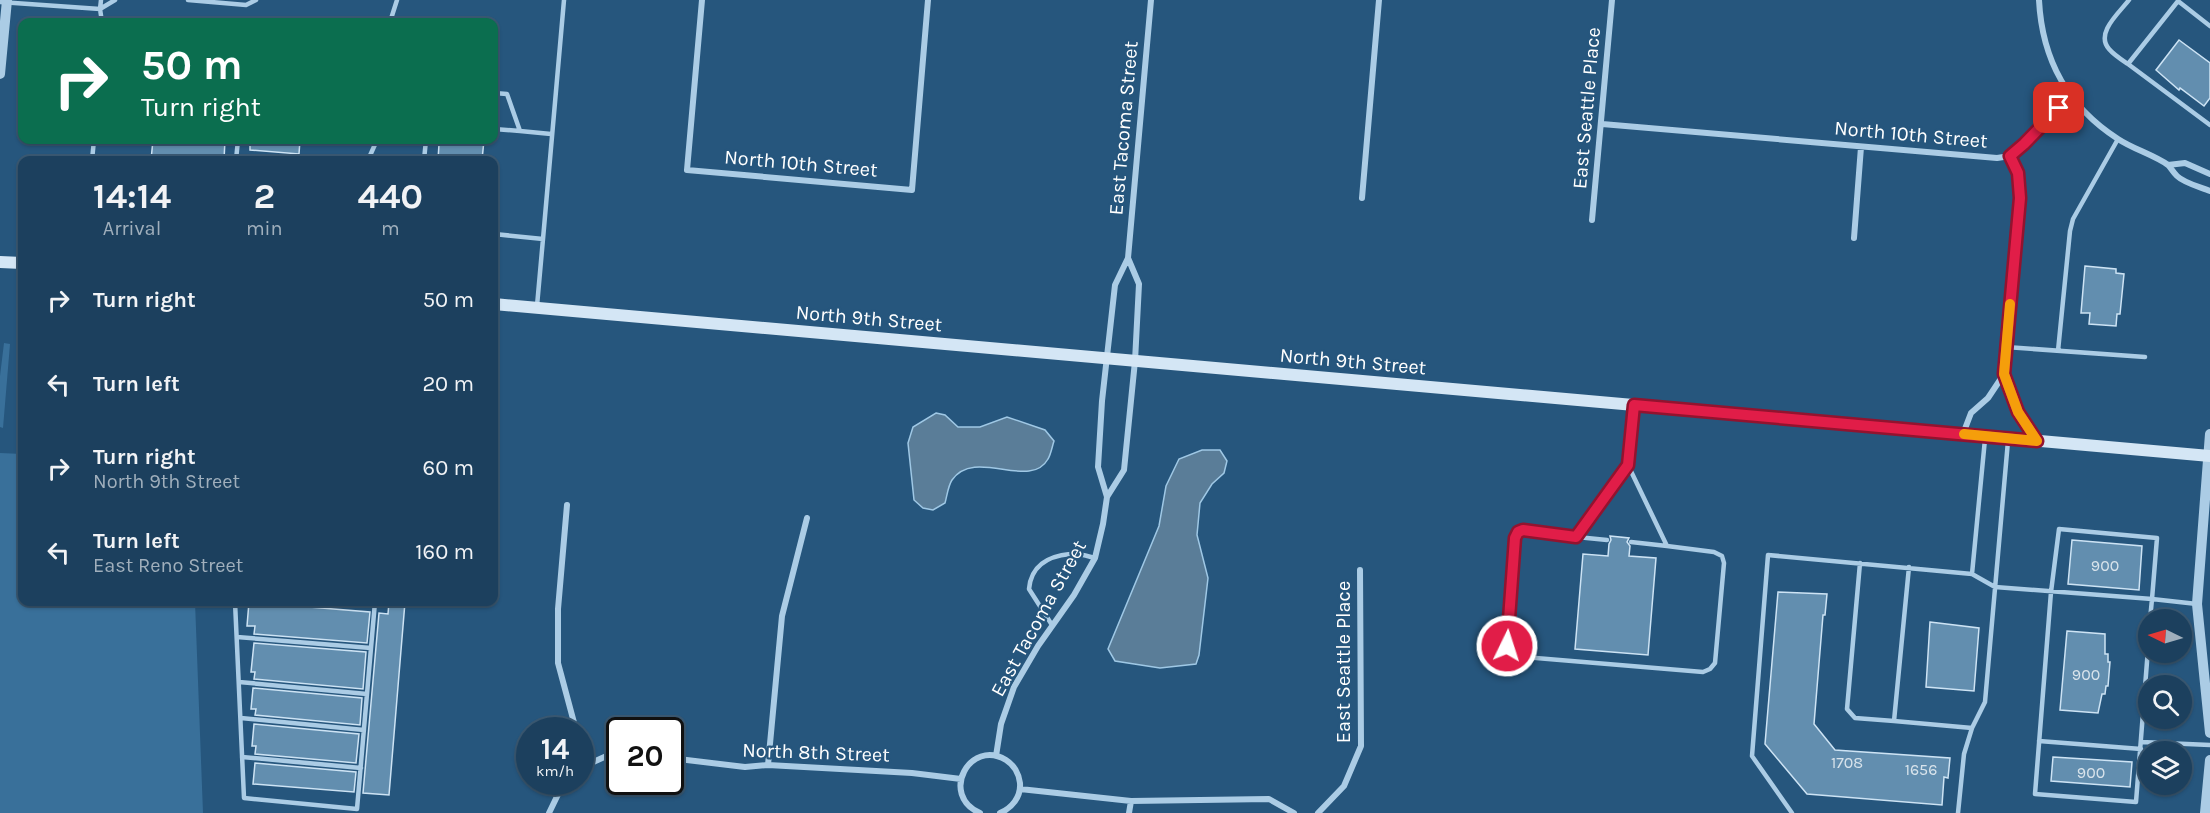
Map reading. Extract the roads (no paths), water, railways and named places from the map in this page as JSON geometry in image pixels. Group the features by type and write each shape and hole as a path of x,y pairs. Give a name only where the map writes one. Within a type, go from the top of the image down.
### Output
{"main road":[{"path":"0,262 18,263"},
{"name":"North 9th Street","path":"498,304 2209,456"}],"street":[{"name":"North 10th Street","path":"702,0 687,170 912,190 928,0"},
{"name":"East Tacoma Street","path":"1107,497 1098,467 1107,358 1115,285 1128,258 1151,0"},
{"path":"1362,198 1379,0"},
{"name":"East Seattle Place","path":"1592,220 1612,0"},
{"path":"2039,0 2049,56 2058,76 2071,95 2098,125 2118,139 2168,165 2178,177 2210,191"},
{"path":"0,74 4,2"},
{"name":"North 10th Street","path":"1602,124 1997,158 2010,156 2071,95"},
{"path":"1854,238 1861,147"},
{"path":"2010,156 2018,173 2020,198 2004,374 2018,412 2037,441"},
{"path":"2168,165 2185,163 2210,174"},
{"name":"East Tacoma Street","path":"996,756 1001,724 1014,687 1052,625 1074,595 1095,558 1107,497 1124,470 1135,361 1139,284 1128,258"},
{"path":"1964,434 1971,413 1988,398 2004,374"},
{"path":"2210,434 2197,604 2210,734"},
{"path":"567,505 558,609 558,663 573,717"},
{"path":"768,765 782,616 807,518"},
{"name":"East Seattle Place","path":"1318,813 1344,786 1361,746 1360,570"},
{"path":"980,813 970,807 964,799 961,779 965,769 972,761 982,756 996,756 1010,762 1019,778 1020,789 1012,806 1000,813"},
{"name":"North 8th Street","path":"684,760 745,767 768,765 912,773 961,779"},
{"path":"2205,813 2210,760"},
{"path":"1020,789 1131,801 1269,799 1294,813"},
{"path":"549,813 558,795"},
{"path":"1130,813 1131,801"}],"lane":[{"path":"101,0 101,18"},
{"path":"4,2 100,9 115,0"},
{"path":"188,0 246,5 256,0"},
{"path":"391,18 397,0"},
{"path":"537,308 564,0"},
{"path":"2129,0 2105,31 2104,41 2109,50 2210,125"},
{"path":"2128,64 2177,1 2210,26"},
{"path":"498,93 507,94 520,131"},
{"path":"498,129 551,134"},
{"path":"2058,351 2073,219 2118,139"},
{"path":"498,234 543,239"},
{"path":"2006,348 2145,357"},
{"path":"1576,537 1628,465 1634,405"},
{"path":"1972,574 1985,436"},
{"path":"1958,813 1964,754 1972,728 1985,702 2008,438"},
{"path":"1628,465 1667,546"},
{"path":"2138,781 2136,802 2035,794 2058,529 2157,538 2151,609"},
{"path":"1607,540 1523,530 1518,532 1515,538 1507,646 1509,654 1703,672 1710,669 1715,663 1724,563 1722,556 1714,552 1631,542"},
{"path":"1052,625 1029,588 1033,571 1040,564 1070,554 1095,558"},
{"path":"1792,813 1752,756 1768,555 1972,574 1995,587 2197,604"},
{"path":"1860,563 1847,710 1856,718 1972,728"},
{"path":"1894,721 1909,567"},
{"path":"236,606 244,798 357,809 375,606"},
{"path":"237,636 371,648"},
{"path":"2141,741 2147,663"},
{"path":"239,682 367,694"},
{"path":"241,718 364,730"},
{"path":"2039,741 2138,749"},
{"path":"2192,744 2210,745"},
{"path":"242,757 361,768"}]}
